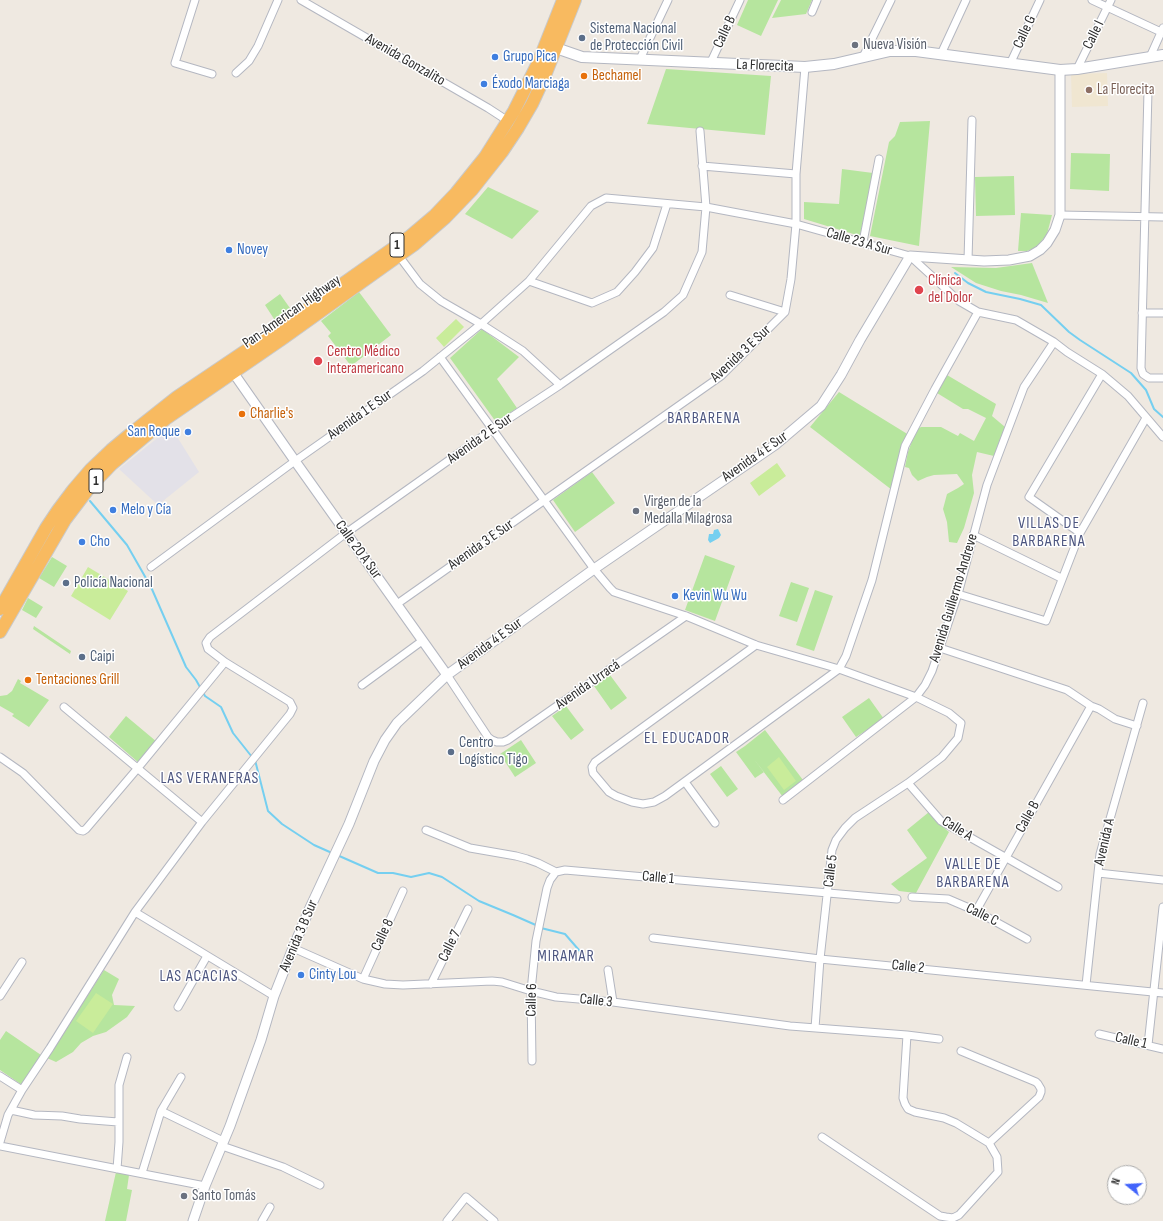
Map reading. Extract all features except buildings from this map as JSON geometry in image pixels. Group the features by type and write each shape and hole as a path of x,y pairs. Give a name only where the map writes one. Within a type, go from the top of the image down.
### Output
{"highway":[{"name":"Pan-American Highway","path":"0,632 65,520 100,476 132,446 230,368 408,237 435,215 456,192 485,157 508,121 529,83 563,0"},
{"name":"Pan-American Highway","path":"0,609 46,528 73,490 91,469 135,430 177,397 230,368 399,256 415,244 459,205 485,175 502,152 532,104 575,0"},
{"path":"485,175 507,135 509,129 508,121 516,118 544,78"}],"main road":[{"name":"La Florecita","path":"556,48 582,57 710,64 805,67 834,64 890,51 916,51 1060,70 1077,69 1163,55"}],"street":[{"path":"195,0 175,63 212,74"},
{"path":"236,73 249,61 258,46 278,0"},
{"name":"Avenida Gonzalito","path":"301,0 508,121"},
{"path":"640,59 668,0"},
{"name":"Calle B","path":"710,64 740,0"},
{"path":"812,12 817,0"},
{"path":"863,57 891,0"},
{"path":"941,54 966,0"},
{"name":"Calle G","path":"1010,64 1040,0"},
{"path":"1092,0 1109,4 1162,30 1150,58"},
{"name":"Calle I","path":"1077,69 1109,4"},
{"path":"730,295 785,312 791,279 796,224 796,174 805,67"},
{"path":"910,256 984,261 1009,260 1030,256 1040,250 1047,243 1055,230 1060,215 1060,70"},
{"path":"1148,91 1144,216 1142,371 1149,378 1163,378"},
{"path":"968,260 972,120"},
{"name":"Avenida 2 E Sur","path":"225,662 208,649 206,643 210,637 346,533 493,429 560,385 664,312 683,295 702,252 706,207 700,131"},
{"path":"864,242 879,158"},
{"path":"702,166 796,174"},
{"name":"Calle 23 A Sur","path":"606,198 706,207 796,224 910,256 959,301 978,312 1016,320 1054,342 1102,374 1128,396 1163,437"},
{"name":"Avenida 1 E Sur","path":"151,566 440,358 529,281 591,206 606,198"},
{"path":"529,281 592,303 616,292 635,272 652,248 668,204"},
{"path":"1060,215 1163,217"},
{"path":"399,256 420,284 441,301 523,351 560,385"},
{"name":"Avenida 4 E Sur","path":"447,675 594,569 775,446 821,406 841,375 910,256"},
{"name":"Avenida 3 E Sur","path":"397,604 721,376 785,312"},
{"path":"756,645 593,764 593,773 609,792 632,802 643,804 654,802 685,782 839,668 846,656 872,580 905,446 935,388 978,312"},
{"path":"1142,313 1163,312"},
{"name":"Avenida Guillermo Andreve","path":"783,800 916,697 925,685 932,671 958,594 987,485 1024,387 1054,342"},
{"path":"440,358 594,569 614,592 686,616 756,645 839,668 916,697"},
{"name":"Calle 20 A Sur","path":"230,368 397,604 422,642 447,675 488,737"},
{"path":"1080,533 1029,497 1102,374"},
{"path":"958,594 1046,621 1080,533 1146,418"},
{"path":"973,535 1062,578"},
{"name":"Avenida Urracá","path":"488,737 497,742 508,740 686,616"},
{"path":"362,685 422,642"},
{"path":"940,648 1067,690 1091,706 1115,719 1136,726"},
{"path":"0,757 23,773 79,830 83,831 137,769 225,662 290,702 293,708 290,714 202,822 135,912 22,1090 8,1115 0,1142"},
{"name":"Avenida 3 B Sur","path":"193,1221 205,1186 230,1126 274,996 309,910 352,817 374,761 385,740 398,722 447,675"},
{"name":"Calle 5","path":"815,1028 820,959 832,850 836,840 855,818 908,783 942,757 958,738 960,723 949,713 916,697"},
{"name":"Avenida A","path":"1086,985 1100,854 1143,703"},
{"name":"Calle B","path":"976,911 1080,723 1091,706"},
{"path":"64,707 202,822"},
{"path":"685,782 715,823"},
{"name":"Calle A","path":"908,783 941,821 1058,887"},
{"path":"426,830 470,848 516,856 538,862 556,872"},
{"name":"Calle 1","path":"556,872 566,870 896,899"},
{"name":"Calle 6","path":"532,1061 531,991 537,932 547,888 550,880 556,872"},
{"path":"1098,873 1163,880"},
{"name":"Calle 8","path":"363,979 403,891"},
{"name":"Calle C","path":"912,897 948,900 976,911 1027,939"},
{"path":"1148,1045 1163,907"},
{"name":"Calle 7","path":"431,984 468,909"},
{"path":"135,912 274,996"},
{"name":"Calle 2","path":"653,938 820,959 1163,993"},
{"name":"Calle 3","path":"293,948 363,979 385,984 403,985 492,981 556,997 613,1002 790,1026 907,1035 939,1039"},
{"path":"178,1007 207,956"},
{"path":"0,996 22,962"},
{"path":"608,970 613,1002"},
{"name":"Calle 1","path":"1099,1034 1163,1049"},
{"path":"822,1137 940,1216 953,1218 959,1215 998,1172 997,1157 989,1144 956,1123 944,1118 915,1112 908,1109 903,1098 907,1035"},
{"path":"960,1051 1036,1082 1041,1089 1038,1097 989,1144"},
{"path":"117,1169 119,1142 119,1085 127,1057"},
{"path":"0,1076 22,1090"},
{"path":"142,1173 161,1111 181,1077"},
{"path":"11,1110 34,1115 62,1116 80,1120 118,1122"},
{"path":"161,1111 222,1143 283,1167 320,1186"},
{"path":"0,1146 205,1186"},
{"path":"447,1221 466,1197 494,1221"},
{"path":"262,1221 270,1207"}],"shaded area":[{"name":"La Florecita","path":"1107,73 1108,106 1072,107 1071,74"},
{"path":"171,427 199,472 158,505 119,469"}],"green space":[{"path":"748,0 778,0 761,36 737,25"},
{"path":"781,0 812,0 806,14 772,18"},
{"path":"666,69 771,76 765,135 647,124"},
{"path":"930,121 919,246 870,236 889,142 895,136 900,122"},
{"path":"1071,153 1110,154 1109,191 1070,189"},
{"path":"842,169 873,173 860,236 804,219 804,202 839,204"},
{"path":"1014,176 1015,215 976,216 975,177"},
{"path":"488,187 539,211 512,239 465,214"},
{"path":"1021,213 1052,215 1047,234 1037,247 1027,251 1018,251"},
{"path":"1032,263 1048,303 976,283 951,267 996,268"},
{"path":"359,292 391,335 351,366 328,336 331,333 321,321"},
{"path":"280,294 292,311 276,322 265,305"},
{"path":"456,319 464,327 444,347 436,338"},
{"path":"482,329 519,357 497,379 517,408 496,422 450,358"},
{"path":"947,375 996,404 992,416 1005,427 994,456 977,452 972,475 974,493 964,528 957,543 949,542 947,522 943,509 947,494 964,484 957,474 934,475 918,481 912,475 909,468 905,467 908,452 916,430 921,427 941,427 958,436 960,433 974,441 986,418 968,409 963,409 937,393"},
{"path":"839,392 909,435 892,490 810,427"},
{"path":"777,463 786,476 759,496 750,483"},
{"path":"592,472 615,503 575,532 553,500"},
{"path":"705,555 735,566 715,621 685,610"},
{"path":"52,557 67,566 54,587 39,578"},
{"path":"88,567 128,591 110,620 71,596"},
{"path":"791,582 809,588 797,622 779,616"},
{"path":"815,590 833,596 814,651 796,645"},
{"path":"28,598 43,607 36,618 22,610"},
{"path":"34,626 71,651 70,654 33,629"},
{"path":"610,675 627,698 611,710 594,686"},
{"path":"18,679 21,681 20,683 49,700 29,727 12,716 14,714 0,706 0,696 7,695 12,691"},
{"path":"869,698 884,719 856,737 842,717"},
{"path":"566,706 584,730 571,740 552,716"},
{"path":"126,716 157,742 139,763 109,737"},
{"name":"EL EDUCADOR","path":"765,730 803,780 783,797 764,772 755,778 736,752"},
{"path":"521,740 536,763 515,777 500,754"},
{"path":"779,757 796,781 784,790 767,767"},
{"path":"721,766 738,789 727,797 710,774"},
{"path":"929,812 937,822 949,832 916,893 899,891 891,884 927,858 907,830"},
{"path":"104,970 119,979 112,995 114,1005 135,1006 127,1017 106,1032 93,1036 81,1043 73,1052 56,1062 47,1058"},
{"path":"96,993 113,1004 93,1033 76,1021"},
{"path":"6,1031 41,1055 22,1085 0,1070 0,1040"},
{"path":"116,1172 129,1175 127,1189 132,1190 126,1221 105,1221"}],"water":[{"path":"718,529 721,535 719,538 710,543 708,540 709,534 713,534 714,530"}],"waterway":[{"path":"955,273 968,283 986,292 1041,305 1069,332 1131,373 1146,390 1154,409 1163,417"},
{"path":"90,501 127,545 151,587 186,667 196,680 205,696 221,707 233,733 252,757"},
{"path":"255,760 268,811 282,824 314,845 332,853"},
{"path":"337,855 378,873 393,873 411,877 429,873 442,877 479,901 538,926"},
{"path":"541,928 565,934 585,957"}],"place":[{"name":"Sistema Nacional de Protección Civil","path":"582,38"},
{"name":"Nueva Visión","path":"855,45"},
{"name":"Grupo Pica","path":"495,57"},
{"name":"Bechamel","path":"584,76"},
{"name":"Éxodo Marciaga","path":"484,84"},
{"name":"La Florecita","path":"1089,90"},
{"name":"Novey","path":"229,250"},
{"name":"Clínica del Dolor","path":"919,290"},
{"name":"Centro Médico Interamericano","path":"318,361"},
{"name":"Charlie's","path":"242,414"},
{"name":"San Roque","path":"188,432"},
{"name":"Melo y Cía","path":"113,510"},
{"name":"Virgen de la Medalla Milagrosa","path":"636,511"},
{"name":"Cho","path":"82,542"},
{"name":"Policía Nacional","path":"66,583"},
{"name":"Kevin Wu Wu","path":"675,596"},
{"name":"Caipi","path":"82,657"},
{"name":"Tentaciones Grill","path":"28,680"},
{"name":"Centro Logístico Tigo","path":"451,752"},
{"name":"Cinty Lou","path":"301,975"},
{"name":"Santo Tomás","path":"184,1196"}],"district":[{"name":"BARBARENA","path":"704,419"},
{"name":"VILLAS DE BARBARENA","path":"1049,533"},
{"name":"EL EDUCADOR","path":"687,739"},
{"name":"LAS VERANERAS","path":"210,779"},
{"name":"VALLE DE BARBARENA","path":"973,874"},
{"name":"MIRAMAR","path":"566,957"},
{"name":"LAS ACACIAS","path":"199,977"}]}
